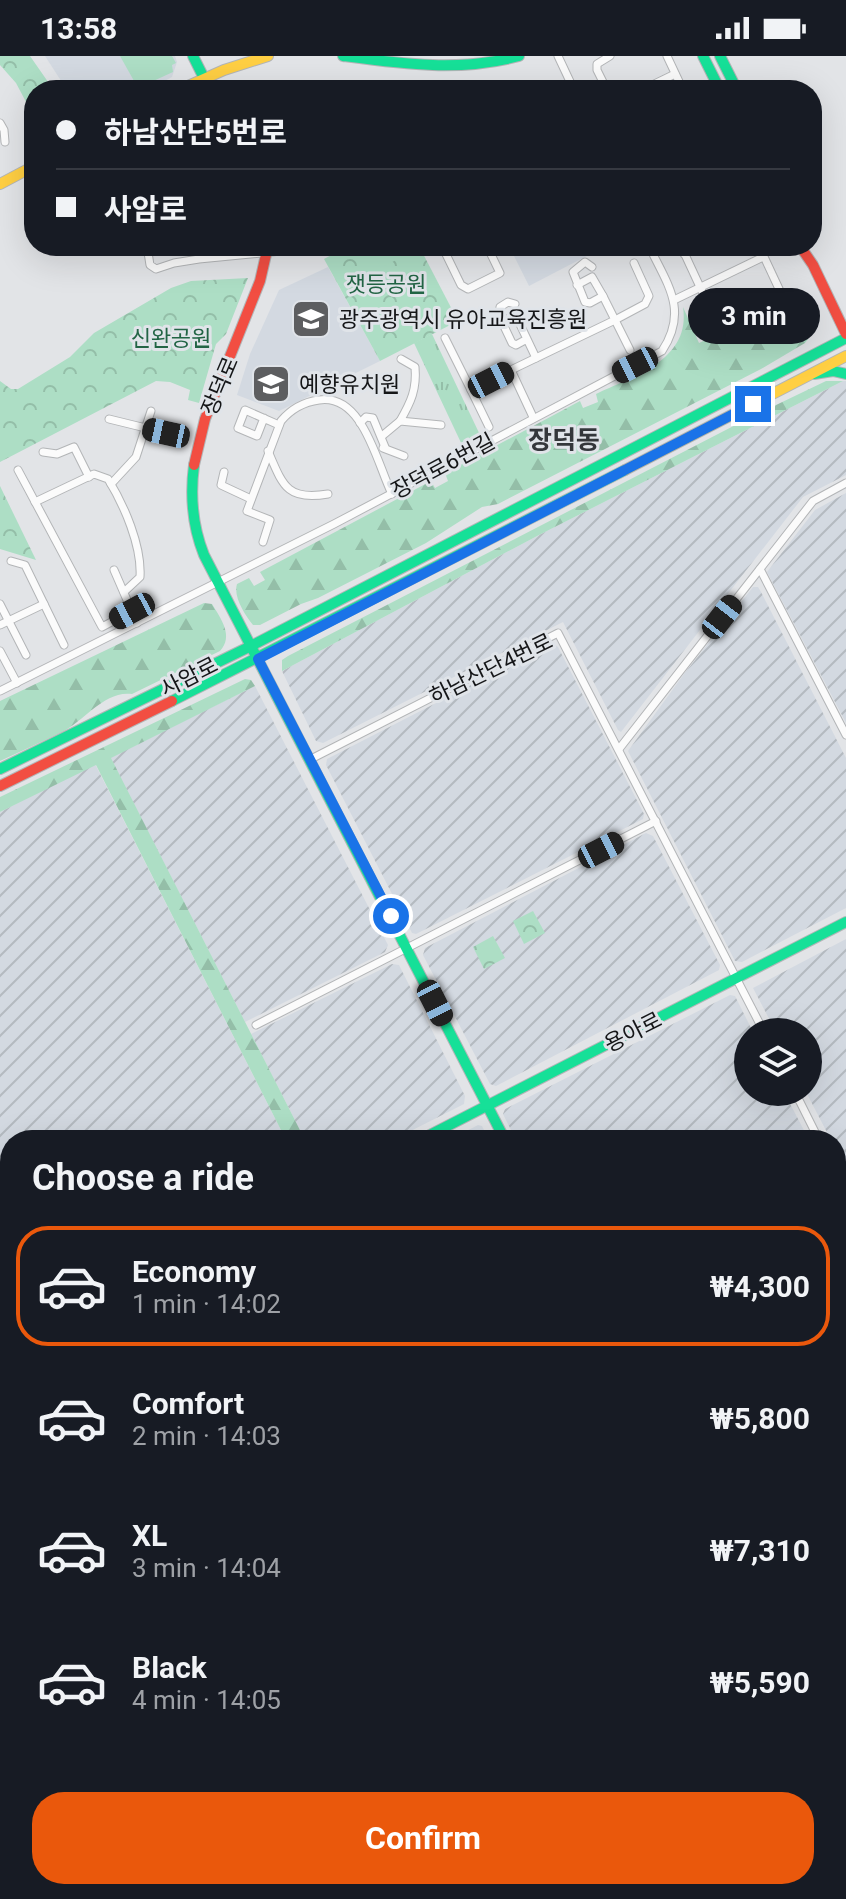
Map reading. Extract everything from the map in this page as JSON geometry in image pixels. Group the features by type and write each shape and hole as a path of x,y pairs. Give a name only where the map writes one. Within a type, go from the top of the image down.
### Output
{"main road":[{"path":"193,56 204,78"},
{"path":"200,80 268,56"},
{"path":"343,56 472,66 519,56"},
{"path":"703,56 715,80"},
{"path":"720,56 732,80"},
{"path":"0,184 24,171"},
{"name":"장덕로","path":"266,256 255,304 204,425 193,467 191,493 194,525 218,583 500,1130"},
{"path":"807,256 813,265"},
{"path":"810,256 846,336"},
{"name":"사암로","path":"0,769 251,646 846,336"},
{"name":"사암로","path":"0,786 258,659 846,356"},
{"path":"808,375 833,371 846,374"},
{"name":"용아로","path":"440,1130 846,922"}],"street":[{"path":"558,56 569,80"},
{"path":"602,80 597,64 610,56"},
{"path":"667,56 678,80"},
{"path":"663,80 675,74"},
{"path":"0,123 5,142"},
{"path":"149,256 150,265 156,269 221,256"},
{"path":"447,256 461,285 468,289 500,273 492,256"},
{"path":"654,256 674,300 700,288 763,257 781,298 722,326 718,324 700,288 685,256"},
{"path":"592,267 585,262 576,268 573,272 577,285 585,302 590,303 603,296"},
{"path":"471,390 648,301 649,296 634,263"},
{"path":"577,285 592,277 630,350"},
{"name":"장덕로6번길","path":"0,691 392,494 662,351 673,331 676,317 674,300"},
{"path":"515,304 508,302 500,307 499,314 512,343 516,345 527,339"},
{"path":"503,322 515,315 536,358"},
{"path":"445,338 489,427"},
{"path":"382,436 400,421 414,397 415,367 401,359"},
{"path":"511,370 533,417"},
{"path":"263,542 270,520 247,511 279,425 296,407 327,399 347,407 360,423 392,494"},
{"path":"111,484 136,457 151,411"},
{"path":"360,423 366,417 373,418 385,447 404,456"},
{"path":"264,418 279,425"},
{"path":"109,419 166,433 174,429"},
{"path":"400,421 441,425"},
{"path":"43,452 57,454 74,447 89,477"},
{"path":"374,452 385,447"},
{"path":"268,451 286,488 299,496 328,494"},
{"path":"18,470 102,627 132,611"},
{"path":"224,472 221,485 251,499"},
{"path":"35,502 94,474 108,479 141,562 140,577 124,592"},
{"path":"619,749 813,501 846,483"},
{"path":"11,561 25,565 64,645"},
{"path":"760,569 846,735"},
{"path":"114,570 137,623"},
{"path":"0,604 26,655"},
{"path":"0,625 44,604"},
{"name":"하남산단4번로","path":"309,760 558,633 757,1018"},
{"path":"0,651 17,683"},
{"path":"256,1025 656,821"},
{"path":"802,1106 814,1130"}],"shaded area":[{"path":"45,56 175,56 177,62 172,77 166,80 61,80"},
{"path":"514,256 587,256 529,286"},
{"name":"광주광역시 유아교육진흥원","path":"328,267 380,361 279,411 237,395 250,354 279,290"},
{"path":"846,381 846,475 803,497 621,732 563,622 323,743 316,741 282,671 539,535"},
{"path":"846,493 846,723 767,572 815,510"},
{"path":"753,587 758,587 761,592 846,758 846,908 742,962 735,961 628,751"},
{"path":"553,643 558,647 644,814 643,819 416,934 412,933 326,765 327,759"},
{"path":"255,686 388,945 385,952 245,1022 110,757"},
{"path":"95,764 281,1130 0,1130 0,812"},
{"path":"646,833 653,836 720,965 719,970 496,1086 490,1084 423,955 425,948"},
{"path":"846,939 846,1130 826,1130 813,1106 822,1106 822,1018 769,1018 753,988"},
{"path":"392,964 399,965 465,1096 464,1104 413,1130 300,1130 251,1034"},
{"path":"730,995 735,996 746,1018 734,1018 734,1106 791,1106 804,1130 511,1130 503,1114 505,1109"},
{"path":"478,1125 484,1130 468,1130"}],"green space":[{"path":"0,56 30,56 47,80 24,80 24,98 0,65"},
{"path":"120,56 172,56 176,63 172,65 173,72 156,80 134,80"},
{"name":"잿등공원","path":"330,256 424,256 458,321 380,361 324,259"},
{"path":"375,256 404,256 381,268"},
{"name":"신완공원","path":"248,278 226,334 216,344 199,403 188,400 190,390 170,382 156,381 0,462 0,381 11,389 18,389 70,357 94,333 171,288 191,281"},
{"path":"795,298 795,308 809,324 808,338 805,343 761,369 498,504 482,507 426,543 318,598 260,625 253,625 243,611 238,600 237,584 249,578 254,586 265,580 260,572 431,481 435,488 448,481 445,473 580,401 583,408 598,402 596,394 657,364 678,340 683,325 683,307 699,343 747,321 750,327 757,324 755,317"},
{"path":"432,334 481,437 463,447 414,343"},
{"path":"826,381 843,381 539,535 282,671 282,660 288,656"},
{"path":"0,486 36,560 0,549"},
{"path":"204,603 212,604 225,628 226,639 220,651 132,694 122,694 104,701 62,732 0,761 0,701"},
{"path":"245,679 251,680 255,686 111,758 300,1130 281,1130 96,765 0,812 0,797"},
{"path":"533,911 545,933 524,944 513,921"},
{"path":"493,936 505,958 484,969 473,947"}],"traffic: fast":[{"path":"193,56 205,80"},
{"path":"343,56 409,64 453,65 519,56"},
{"path":"703,56 715,80"},
{"path":"720,56 732,80"},
{"path":"0,769 251,646 846,338"},
{"path":"814,374 833,371 846,374"},
{"path":"194,465 193,510 204,555 500,1130"},
{"path":"172,701 625,470"},
{"path":"440,1130 846,922"}],"traffic: slow":[{"path":"202,80 268,56"},
{"path":"0,184 24,171"},
{"path":"625,470 846,356"}],"traffic: jam":[{"path":"194,465 205,419 260,281 266,256"},
{"path":"807,256 846,334"},
{"path":"0,786 172,701"}],"place":[{"name":"광주광역시 유아교육진흥원","path":"311,319"},
{"name":"예향유치원","path":"271,384"}],"district":[{"name":"장덕동","path":"564,440"}],"route":[{"path":"391,916 258,659 753,404"}]}
